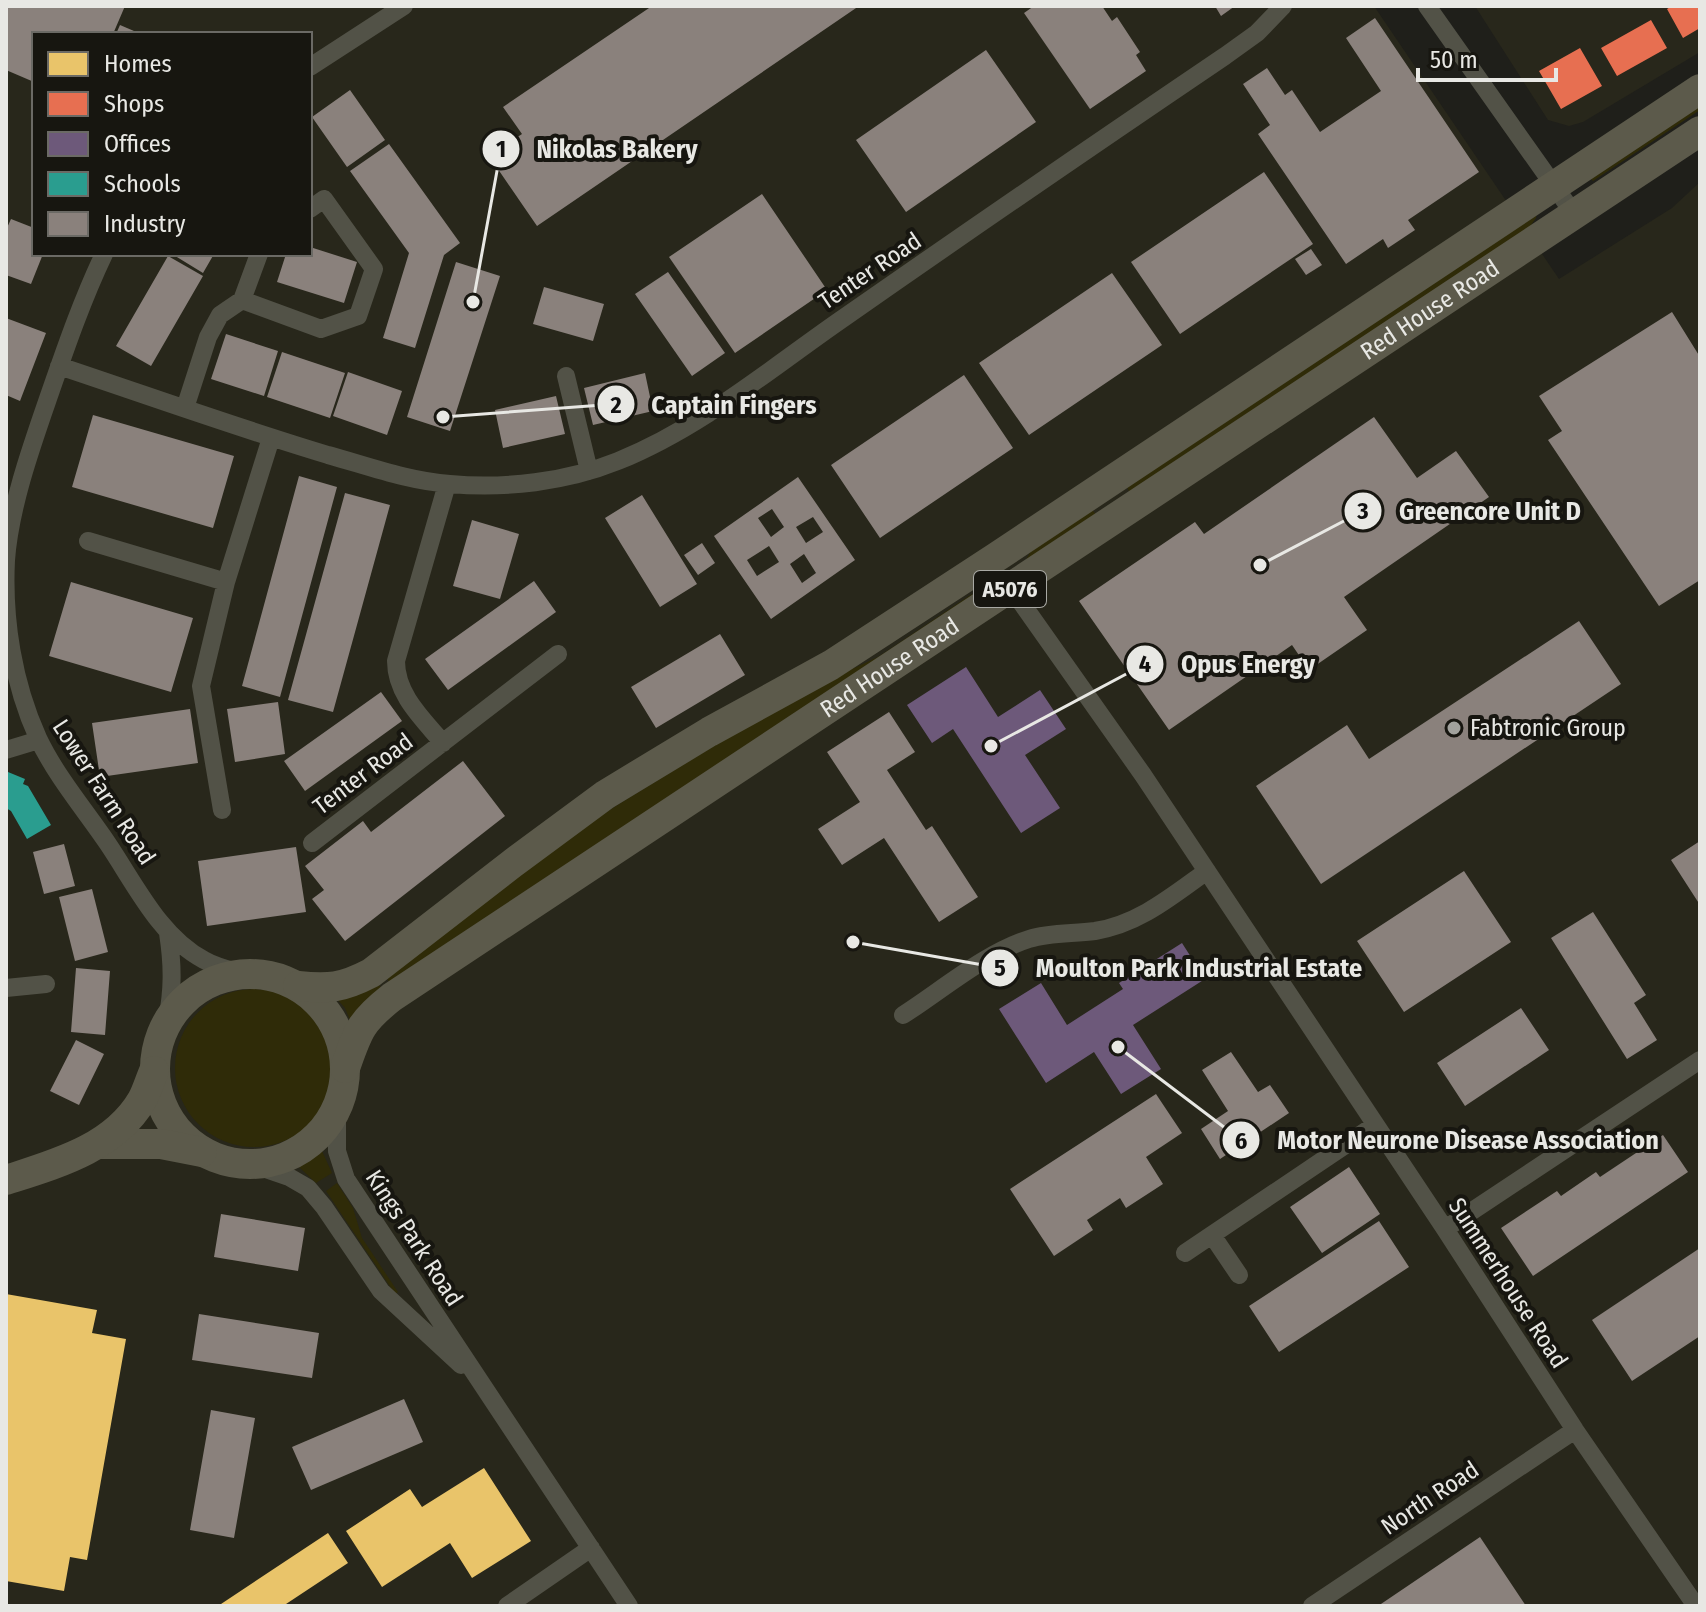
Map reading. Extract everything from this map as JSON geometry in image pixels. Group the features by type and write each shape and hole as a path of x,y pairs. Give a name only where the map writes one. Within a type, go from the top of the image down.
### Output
{"main road":[{"path":"204,1153 190,1143 168,1118 156,1087 154,1071 155,1054 167,1021 192,993 217,980 244,974 327,989 371,973 605,795 709,732 831,665 1700,89"},
{"name":"Red House Road","path":"345,1068 357,1033 366,1019 392,997 1700,131"},
{"path":"831,665 875,649 979,582 994,581 1011,588"},
{"path":"98,1144 161,1144 251,1164 286,1157 303,1148 323,1130 337,1107 345,1068 337,1030 320,1005 298,986"},
{"path":"6,1180 98,1144 131,1115 144,1098 154,1071"}],"street":[{"path":"312,66 404,6"},
{"name":"Tenter Road","path":"59,366 271,438 397,475 447,484 485,486 538,482 589,471 651,447 715,410 1225,56 1257,33 1283,6"},
{"path":"1427,6 1574,214"},
{"path":"242,300 321,329 358,316 374,269 324,199 312,208"},
{"name":"Lower Farm Road","path":"103,256 14,474 6,558 7,617 25,707 39,740 168,933"},
{"path":"185,408 208,337 220,315 242,300 258,256"},
{"path":"566,376 589,471"},
{"path":"222,810 201,686 226,582 271,438"},
{"name":"Tenter Road","path":"443,743 407,699 399,682 396,661 447,484"},
{"path":"88,541 226,582"},
{"name":"Summerhouse Road","path":"1011,588 1143,775 1575,1430 1696,1606"},
{"name":"Tenter Road","path":"312,843 558,654"},
{"path":"6,750 39,740"},
{"path":"903,1015 1007,948 1054,934 1092,931 1128,922 1166,901 1207,871"},
{"path":"168,933 203,960 244,974"},
{"path":"167,1021 173,977 168,933"},
{"path":"6,988 46,984"},
{"path":"1445,1229 1700,1060"},
{"name":"Kings Park Road","path":"337,1107 337,1151 346,1179 629,1606"},
{"path":"1185,1253 1375,1125"},
{"name":"Kings Park Road","path":"251,1164 289,1177 308,1188 381,1291 484,1385"},
{"path":"1212,1235 1239,1275"},
{"name":"North Road","path":"1312,1606 1575,1430"},
{"path":"507,1606 591,1548"}],"shaded area":[{"path":"6,6 1374,6 1559,279 1672,208 1700,182 1700,1606 6,1606"},
{"path":"1475,6 1700,6 1700,52 1583,122 1569,126 1548,120"},
{"path":"1700,104 1700,110 1593,181 1589,177"},
{"path":"1537,211 1526,232 1131,495 1126,485"},
{"path":"1090,507 1097,516 1023,565 1036,542"},
{"path":"972,594 974,598 391,985 385,975 580,828 798,694 878,657"},
{"path":"376,981 383,990 350,1020 337,999"},
{"path":"254,989 284,995 310,1012 327,1038 333,1068 327,1098 310,1124 284,1141 254,1147 224,1141 198,1124 181,1098 175,1068 181,1038 198,1012 224,995"},
{"path":"322,1151 332,1173 316,1183 299,1167"},
{"path":"337,1183 353,1208 362,1238 398,1292 395,1294 326,1191"}],"building: Homes":[{"path":"6,1294 97,1310 92,1333 126,1339 87,1560 70,1557 64,1591 6,1581"},
{"path":"484,1468 531,1541 472,1578 450,1543 382,1587 346,1531 410,1489 422,1507"},
{"path":"328,1533 348,1563 283,1606 218,1606"}],"building: Shops":[{"path":"1672,6 1700,6 1700,28 1683,38 1667,9"},
{"path":"1651,20 1667,48 1617,76 1601,48"},
{"path":"1580,48 1602,86 1561,109 1539,71"}],"building: Offices":[{"path":"966,667 998,717 1040,690 1066,729 1025,755 1060,808 1021,833 953,729 932,743 907,705"},
{"path":"1182,943 1205,979 1133,1025 1161,1069 1121,1094 1094,1052 1046,1083 999,1009 1041,983 1067,1025 1123,989 1119,983"}],"building: Schools":[{"path":"8,772 25,779 23,784 28,786 51,825 27,839 11,811 6,808"}],"building: Industry":[{"path":"6,6 125,6 114,32 32,32 32,81 6,70"},
{"path":"652,6 859,6 537,226 489,156 522,134 503,107"},
{"path":"1034,6 1102,6 1112,21 1117,17 1140,52 1136,55 1146,71 1090,109 1024,13"},
{"path":"1215,6 1235,6 1221,16"},
{"path":"1375,18 1479,172 1408,220 1415,230 1388,248 1383,239 1346,264 1258,134 1270,125 1243,84 1267,68 1285,95 1292,90 1320,132 1381,91 1346,38"},
{"path":"120,25 136,32 117,32"},
{"path":"986,50 1036,122 906,212 856,140"},
{"path":"350,90 385,140 347,167 312,117"},
{"path":"389,144 460,243 444,255 415,348 383,338 409,253 350,171"},
{"path":"1264,172 1313,244 1180,334 1131,262"},
{"path":"762,194 827,290 735,353 669,257"},
{"path":"11,219 32,227 32,256 42,256 31,284 6,275 6,230"},
{"path":"312,248 357,262 344,303 277,282 285,256 312,256"},
{"path":"1311,249 1322,265 1306,275 1295,259"},
{"path":"168,256 203,276 151,366 116,346"},
{"path":"175,256 213,256 203,273"},
{"path":"456,262 500,276 450,431 407,417"},
{"path":"668,272 725,353 692,376 635,294"},
{"path":"1112,273 1162,345 1029,435 979,363"},
{"path":"544,287 604,304 593,341 533,324"},
{"path":"1672,312 1700,357 1700,580 1659,606 1548,440 1562,431 1539,396"},
{"path":"6,318 46,333 20,401 6,395"},
{"path":"226,334 278,351 264,396 211,379"},
{"path":"282,352 345,373 330,418 267,397"},
{"path":"348,372 402,391 387,435 333,416"},
{"path":"645,373 653,411 593,425 584,388"},
{"path":"964,375 1013,448 880,538 831,465"},
{"path":"556,396 565,434 503,448 495,410"},
{"path":"93,415 234,456 213,528 72,487"},
{"path":"1374,417 1417,478 1456,451 1489,497 1344,597 1367,630 1309,670 1292,645 1169,730 1079,601 1195,522 1204,534"},
{"path":"299,476 337,487 280,697 242,686"},
{"path":"798,477 855,560 771,619 714,536","holes":["772,509 784,527 771,537 758,518","813,517 823,532 806,543 796,527","769,546 779,562 757,576 747,560","804,554 816,573 802,583 790,564"]},
{"path":"345,493 390,505 333,712 288,700"},
{"path":"642,495 697,584 660,607 605,518"},
{"path":"472,520 519,534 500,599 453,586"},
{"path":"702,543 715,563 698,575 684,555"},
{"path":"534,581 556,612 448,690 425,659"},
{"path":"71,582 193,618 171,692 49,656"},
{"path":"1579,621 1621,684 1321,884 1256,786 1347,725 1369,759"},
{"path":"720,634 745,675 656,728 631,687"},
{"path":"381,692 402,721 305,791 284,761"},
{"path":"278,702 285,754 235,762 227,709"},
{"path":"190,709 198,763 100,777 92,723"},
{"path":"889,712 915,752 887,770 926,830 932,826 978,897 939,922 884,838 842,865 818,829 860,802 827,752"},
{"path":"463,761 505,816 345,941 312,899 324,890 305,866 363,821 371,832"},
{"path":"1700,841 1700,905 1671,860"},
{"path":"64,844 75,886 44,894 33,852"},
{"path":"296,847 306,912 207,926 198,861"},
{"path":"1464,871 1511,942 1404,1012 1357,941"},
{"path":"92,889 108,952 75,961 59,897"},
{"path":"1593,912 1646,995 1634,1003 1657,1040 1627,1059 1551,938"},
{"path":"76,968 110,971 105,1035 71,1032"},
{"path":"1521,1008 1549,1050 1465,1106 1437,1063"},
{"path":"76,1040 104,1054 79,1105 50,1091"},
{"path":"1231,1052 1258,1092 1270,1085 1289,1113 1220,1159 1201,1129 1228,1111 1202,1070"},
{"path":"1156,1094 1182,1133 1146,1157 1163,1184 1126,1208 1120,1198 1087,1220 1093,1230 1054,1256 1010,1189"},
{"path":"1663,1135 1688,1172 1533,1276 1501,1228 1557,1191 1561,1196 1596,1172 1600,1177"},
{"path":"1349,1167 1380,1214 1322,1253 1290,1207"},
{"path":"221,1214 305,1228 298,1271 214,1257"},
{"path":"1379,1221 1409,1267 1279,1352 1249,1306"},
{"path":"1700,1248 1700,1336 1632,1381 1592,1320"},
{"path":"199,1314 319,1333 312,1378 192,1360"},
{"path":"404,1399 423,1442 311,1490 292,1447"},
{"path":"211,1410 255,1418 234,1538 190,1530"},
{"path":"1480,1537 1526,1606 1378,1606"}],"place":[{"name":"Nikolas Bakery","path":"473,302"},
{"name":"Captain Fingers","path":"443,417"},
{"name":"Greencore Unit D","path":"1260,565"},
{"name":"Fabtronic Group","path":"1454,728"},
{"name":"Opus Energy","path":"991,746"},
{"name":"Moulton Park Industrial Estate","path":"853,942"},
{"name":"Motor Neurone Disease Association","path":"1118,1047"}]}
